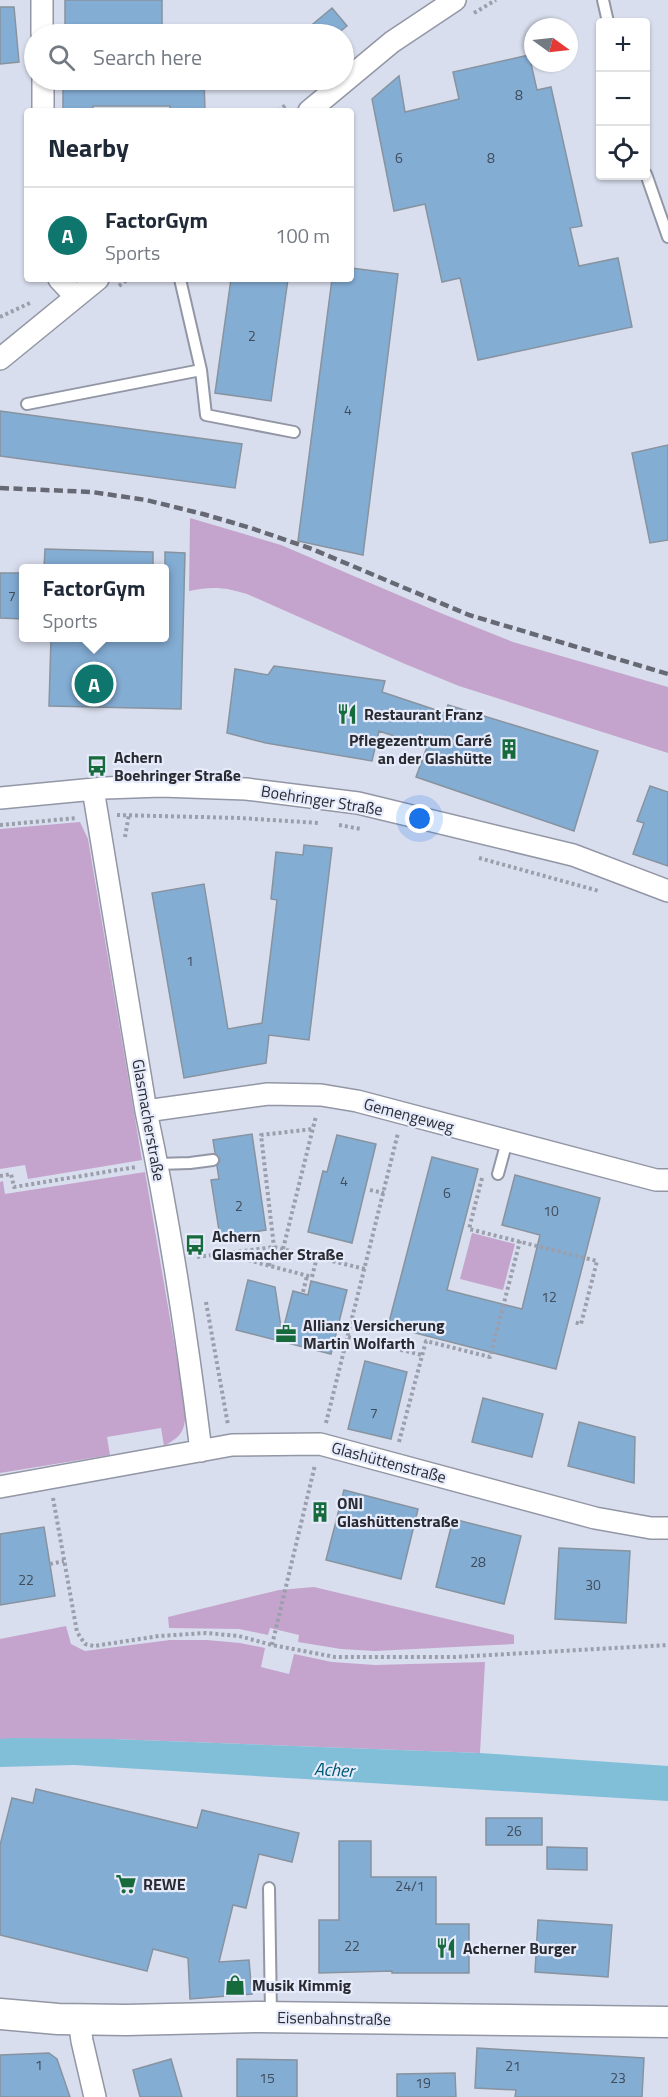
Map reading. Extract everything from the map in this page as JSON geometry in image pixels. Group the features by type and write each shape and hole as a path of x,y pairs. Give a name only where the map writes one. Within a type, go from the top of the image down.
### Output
{"street":[{"path":"42,0 42,24"},
{"path":"354,74 392,42 455,0"},
{"path":"43,90 43,108"},
{"path":"313,108 334,90"},
{"path":"62,282 75,296"},
{"path":"0,359 94,282"},
{"name":"Boehringer Straße","path":"0,798 93,789 161,786 246,789 358,803 573,855 668,891"},
{"name":"Glasmacherstraße","path":"93,789 146,1111 186,1332 201,1451"},
{"name":"Gemengeweg","path":"146,1111 268,1094 321,1095 357,1101 656,1180 668,1180"},
{"name":"Glashüttenstraße","path":"0,1487 232,1445 320,1444 595,1518 651,1528 668,1528"},
{"name":"Eisenbahnstraße","path":"0,2014 79,2019 271,2018 668,2022"},
{"path":"79,2019 95,2097"}],"lane":[{"path":"603,0 607,18"},
{"path":"647,180 668,237"},
{"path":"181,282 201,370 206,415 294,432"},
{"path":"27,404 201,370"},
{"path":"498,1174 499,1139"},
{"path":"157,1164 213,1160"},
{"path":"269,1888 271,2018"}],"path":[{"path":"0,825 140,814 327,824"},
{"path":"338,825 362,829"},
{"path":"476,857 599,891"},
{"path":"272,1645 403,1113"},
{"path":"283,1249 314,1120"},
{"path":"269,1266 274,1247 261,1135 312,1129"},
{"path":"499,1139 469,1229 597,1261 581,1324 573,1322"},
{"path":"0,1176 11,1173 14,1187 157,1164"},
{"path":"370,1190 384,1193"},
{"path":"394,1463 426,1341 490,1357 520,1241"},
{"path":"197,1257 274,1247 365,1269"},
{"path":"223,1254 312,1277 316,1257"},
{"path":"303,1292 307,1276"},
{"path":"348,1337 422,1355"},
{"path":"49,1478 77,1632 85,1644 94,1646 159,1636 206,1633 239,1636 272,1645 335,1656 455,1657 668,1645"},
{"path":"50,1564 64,1562"}],"shaded area":[{"path":"190,518 281,545 513,642 668,687 668,753 459,686 247,594 218,588 189,591"},
{"path":"80,822 88,839 142,1160 28,1179 25,1165 0,1169 0,829"},
{"path":"145,1172 186,1412 183,1429 175,1439 164,1446 161,1428 107,1437 110,1455 0,1473 0,1182 3,1181 5,1194"},
{"path":"472,1233 515,1244 503,1290 460,1279"},
{"path":"314,1587 514,1635 514,1644 375,1651 341,1649 298,1642 299,1635 270,1628 268,1635 239,1629 169,1628 168,1617 279,1590"},
{"path":"66,1626 71,1644 85,1651 170,1640 240,1643 265,1648 261,1667 289,1674 294,1654 332,1662 375,1665 485,1662 480,1753 113,1739 0,1739 0,1639"}],"water":[{"name":"Acher","path":"0,1739 113,1739 480,1753 668,1766 668,1801 74,1765 0,1767"}],"building":[{"path":"65,0 162,0 162,24 65,24"},
{"path":"0,7 14,7 19,62 0,64"},
{"path":"332,8 345,24 313,24"},
{"path":"524,56 524,72 533,72 537,90 551,87 582,226 570,228 579,266 618,258 632,327 478,360 460,278 442,282 425,204 394,211 372,99 399,76 405,112 459,99 453,72"},
{"path":"63,90 204,90 205,108 93,106 93,108 63,108"},
{"path":"354,268 398,274 363,555 298,541 332,282 354,282"},
{"path":"231,282 288,282 271,401 215,393"},
{"path":"0,411 242,444 235,488 0,456"},
{"path":"668,445 668,540 650,543 632,453"},
{"path":"45,549 153,552 153,564 44,564"},
{"path":"165,552 185,553 181,709 49,706 51,642 169,642 169,564 165,564"},
{"path":"0,573 19,573 19,619 0,618"},
{"name":"Pflegezentrum Carré an der Glashütte","path":"274,666 385,681 382,692 445,713 448,705 598,751 574,831 416,777 427,747 379,731 372,761 266,743 227,733 235,669 268,675"},
{"path":"650,786 668,792 668,866 633,854 644,823 637,821"},
{"path":"304,845 332,848 309,1040 269,1035 266,1063 184,1078 152,893 204,884 228,1029 262,1023 277,900 271,899 276,852 303,855"},
{"path":"252,1134 266,1230 220,1237 211,1180 219,1179 217,1166 220,1160 215,1153 213,1140"},
{"path":"337,1135 376,1144 352,1243 308,1232 323,1171 327,1172"},
{"path":"432,1157 478,1169 447,1290 522,1309 540,1235 502,1225 515,1175 600,1198 556,1369 388,1326"},
{"path":"248,1280 275,1287 282,1334 293,1291 308,1295 311,1281 347,1290 331,1354 236,1330"},
{"path":"365,1361 407,1372 391,1439 348,1429"},
{"path":"483,1398 543,1414 532,1457 472,1442"},
{"path":"579,1422 635,1437 634,1483 568,1466"},
{"path":"344,1490 418,1509 401,1579 326,1560"},
{"path":"453,1519 521,1536 504,1604 436,1587"},
{"path":"44,1527 55,1596 0,1605 0,1534"},
{"path":"559,1548 630,1551 626,1623 555,1619"},
{"name":"REWE","path":"36,1789 197,1828 202,1810 299,1833 292,1862 259,1854 246,1908 233,1905 219,1962 249,1960 252,1994 190,1999 188,1958 153,1949 147,1971 0,1935 0,1845 12,1798 33,1803"},
{"path":"486,1818 542,1818 542,1845 486,1845"},
{"path":"339,1841 371,1841 371,1877 436,1877 436,1924 469,1924 469,1973 392,1973 392,1971 319,1973 319,1920 339,1920"},
{"path":"547,1847 587,1848 587,1870 547,1869"},
{"path":"538,1920 612,1925 608,1977 535,1972"},
{"path":"477,2048 644,2058 642,2097 515,2097 516,2090 475,2088"},
{"path":"49,2053 57,2059 70,2097 0,2097 0,2055"},
{"path":"171,2059 182,2097 140,2097 133,2070"},
{"path":"237,2059 297,2060 297,2097 237,2097"},
{"path":"455,2073 456,2097 397,2097 397,2074"}],"railway":[{"path":"0,488 92,492 146,500 203,514 312,549 469,615 668,674"}],"place":[{"name":"FactorGym","path":"94,684"},
{"name":"Restaurant Franz","path":"347,714"},
{"name":"Pflegezentrum Carré an der Glashütte","path":"509,749"},
{"name":"Achern Boehringer Straße","path":"97,766"},
{"name":"Achern Glasmacher Straße","path":"195,1245"},
{"name":"Allianz Versicherung Martin Wolfarth","path":"286,1334"},
{"name":"ONI Glashüttenstraße","path":"320,1512"},
{"name":"REWE","path":"126,1884"},
{"name":"Acherner Burger","path":"446,1948"},
{"name":"Musik Kimmig","path":"235,1985"}]}
